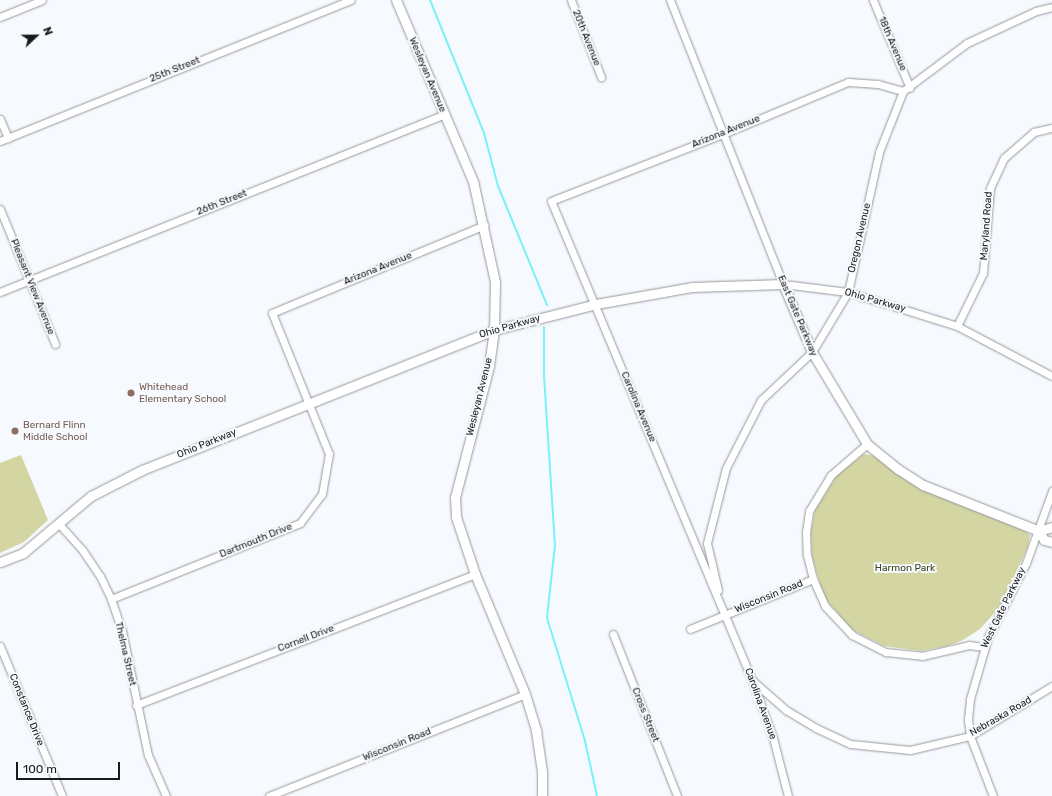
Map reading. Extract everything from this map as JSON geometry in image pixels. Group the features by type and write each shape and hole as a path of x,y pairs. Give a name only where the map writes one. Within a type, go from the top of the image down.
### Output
{"street":[{"path":"0,17 42,0"},
{"name":"25th Street","path":"0,141 351,0"},
{"name":"Wesleyan Avenue","path":"396,0 473,181 496,282 494,330 489,366 455,497 456,516 475,574 525,694 536,731 542,771 542,796"},
{"name":"20th Avenue","path":"571,0 601,77"},
{"name":"East Gate Parkway","path":"670,0 783,284 812,352 868,444 898,469 923,485 1039,531 1044,540 1052,542"},
{"name":"18th Avenue","path":"873,0 907,90"},
{"path":"907,90 968,42 1036,11 1052,7"},
{"name":"Arizona Avenue","path":"550,200 723,134 848,82 878,84 907,90"},
{"name":"Oregon Avenue","path":"724,614 706,543 726,468 761,400 812,352 848,292 879,152 907,90"},
{"name":"26th Street","path":"0,292 444,114"},
{"path":"0,119 8,138"},
{"name":"Maryland Road","path":"957,326 983,273 990,188 1004,158 1034,132 1052,128"},
{"name":"Carolina Avenue","path":"550,200 596,304 752,680 773,738 788,796"},
{"name":"Pleasant View Avenue","path":"0,209 55,344"},
{"name":"Arizona Avenue","path":"272,313 484,225"},
{"name":"Ohio Parkway","path":"0,562 22,553 91,496 142,470 309,403 494,330 596,304 692,287 783,284 848,292 957,326 1052,376"},
{"name":"Dartmouth Drive","path":"111,598 300,524 322,494 329,454 272,313"},
{"path":"868,444 831,475 809,511 806,543 813,579 825,606 835,620 860,641 879,650 901,655 922,656 969,645 984,647"},
{"name":"West Gate Parkway","path":"993,796 970,736 968,719 970,699 984,647 1017,583 1039,531 1052,491"},
{"name":"Thelma Street","path":"58,524 83,551 100,576 111,598 122,631 136,705 148,755 166,796"},
{"path":"1039,531 1052,526"},
{"name":"Cornell Drive","path":"136,705 475,574"},
{"name":"Wisconsin Road","path":"724,614 813,579"},
{"path":"690,629 724,614"},
{"name":"Cross Street","path":"613,634 677,796"},
{"name":"Constance Drive","path":"0,646 62,796"},
{"name":"Nebraska Road","path":"752,680 786,710 816,728 851,744 910,750 970,736 1052,686"},
{"name":"Wisconsin Road","path":"269,796 525,694"}],"green space":[{"name":"Harmon Park","path":"864,454 875,456 923,490 1023,530 1030,535 1028,547 999,608 980,629 963,640 948,646 921,651 884,646 852,630 824,597 812,556 811,532 815,510 837,475"},
{"path":"21,455 48,520 24,542 0,553 0,463"}],"waterway":[{"path":"430,0 484,133 498,186 547,305"},
{"path":"544,327 544,376 555,545 547,618 585,741 597,796"}],"place":[{"name":"Whitehead Elementary School","path":"131,393"},
{"name":"Bernard Flinn Middle School","path":"15,431"}]}
